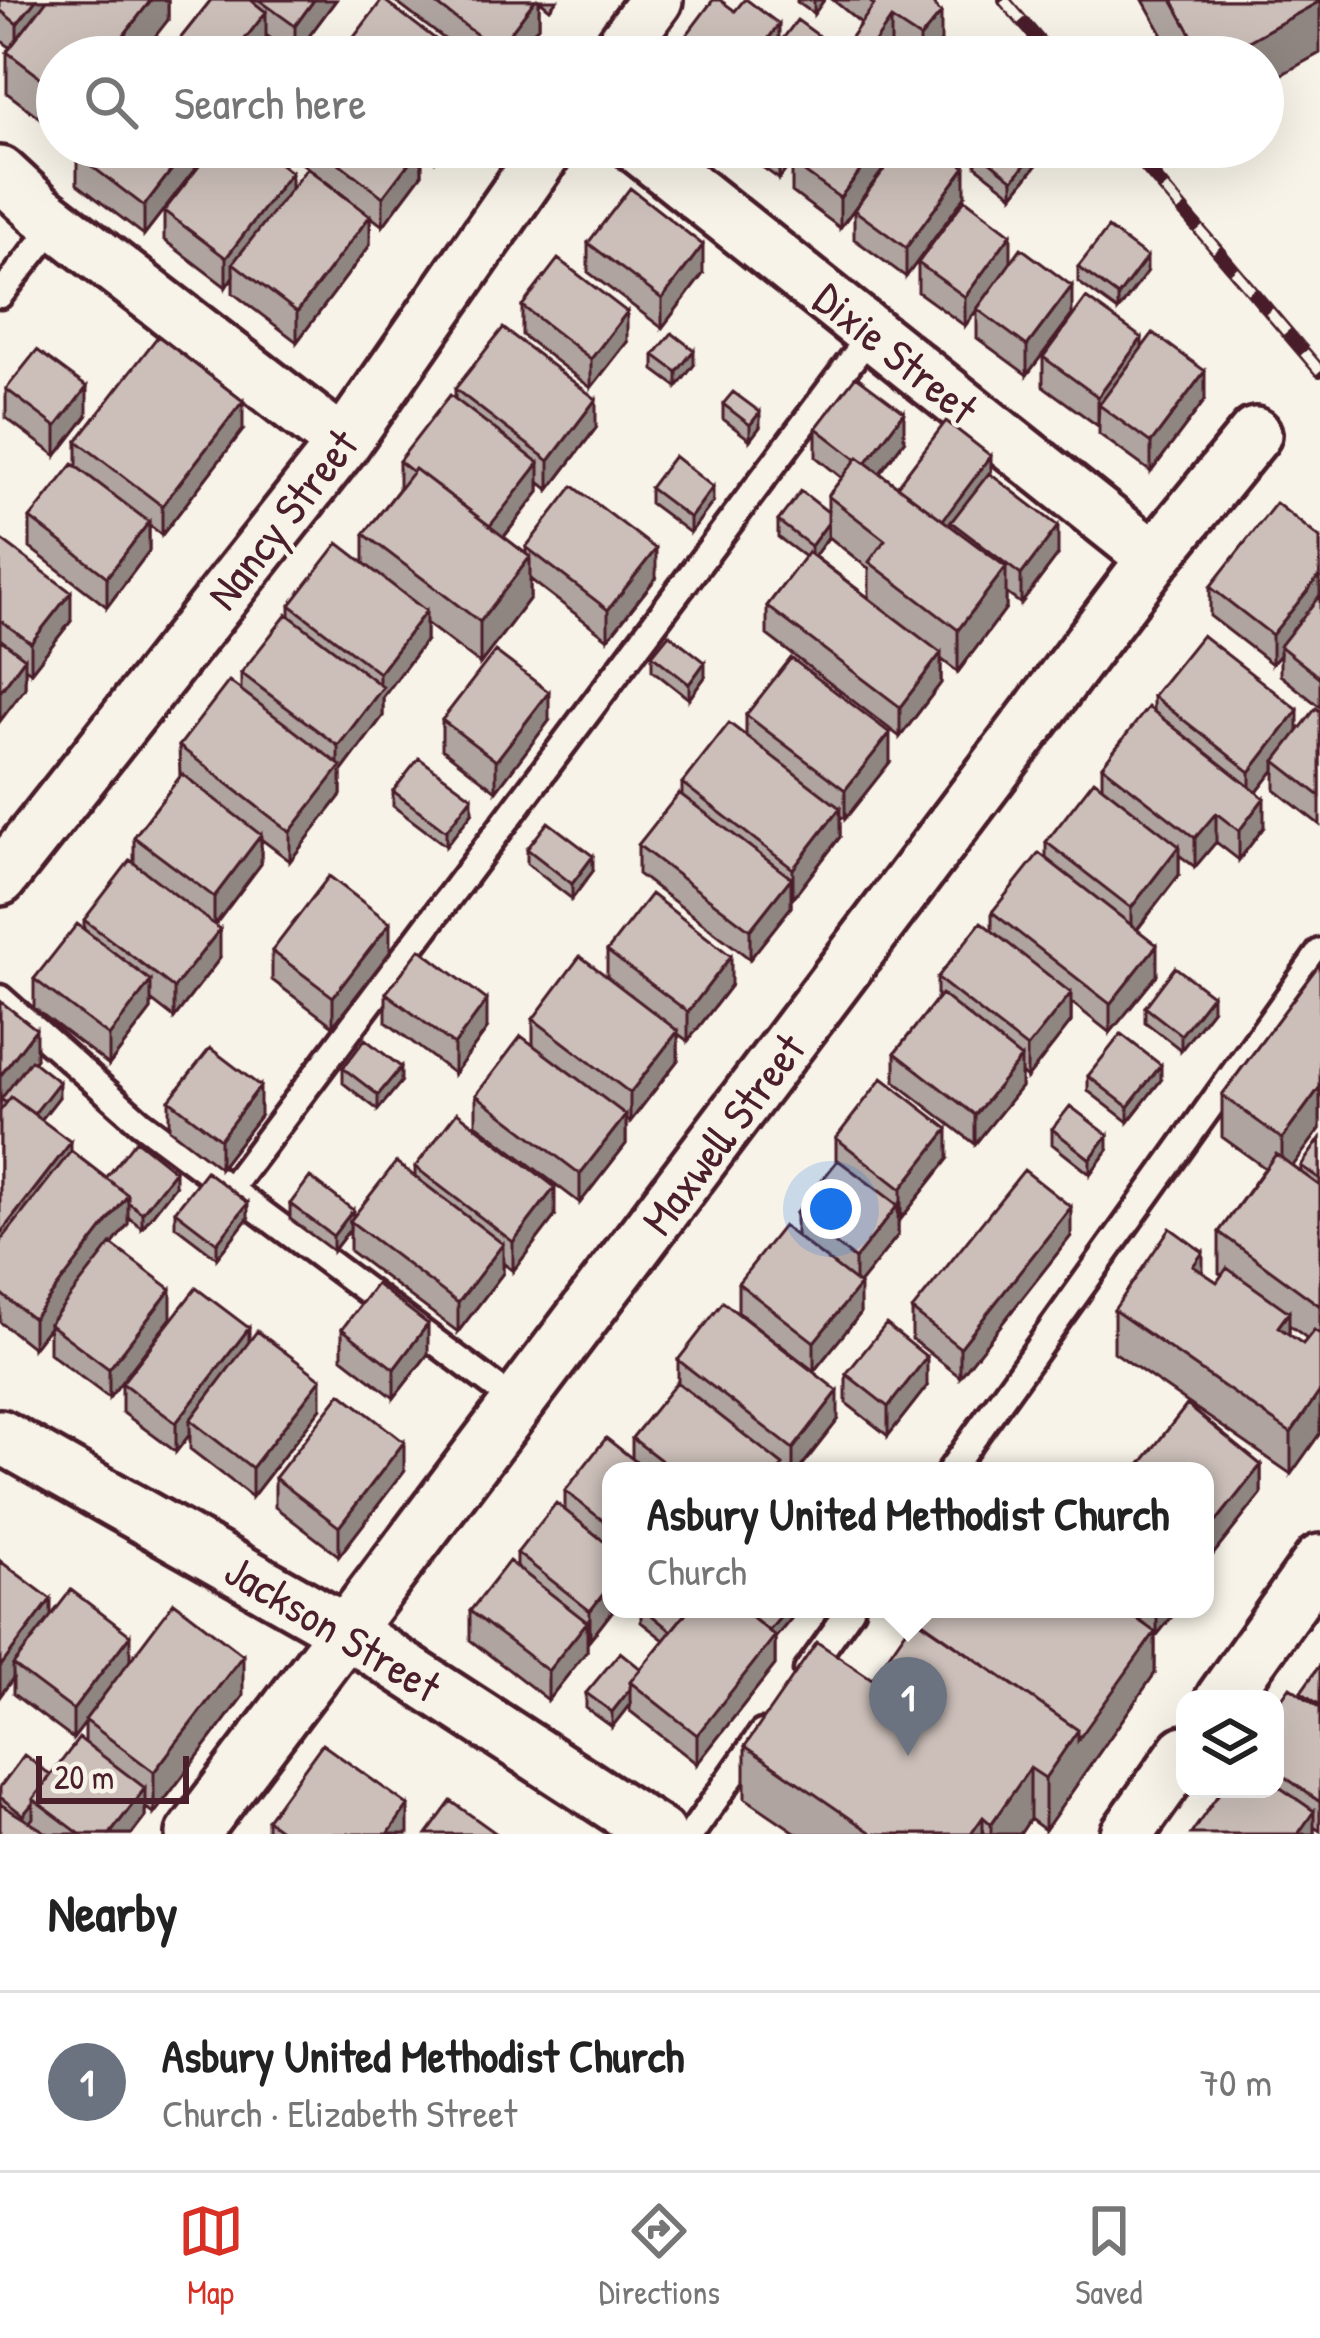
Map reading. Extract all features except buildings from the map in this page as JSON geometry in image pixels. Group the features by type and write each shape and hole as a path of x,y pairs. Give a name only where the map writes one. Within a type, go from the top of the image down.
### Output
{"street":[{"path":"629,36 656,0"},
{"name":"Nancy Street","path":"0,879 343,444 534,168"},
{"name":"Dixie Street","path":"664,168 1154,559"},
{"path":"0,172 57,224 343,444"},
{"name":"Maxwell Street","path":"193,1834 1154,559 1255,434"},
{"name":"Jackson Street","path":"0,1436 349,1633 659,1834"},
{"path":"1228,1690 1320,1561"},
{"path":"1127,1834 1176,1765"}],"lane":[{"path":"0,295 57,224"},
{"path":"230,1189 872,333"},
{"path":"956,1462 1320,952"},
{"path":"0,998 140,1122 520,1405"},
{"path":"691,1834 845,1618"}],"railway":[{"path":"1004,0 1035,36"},
{"path":"1147,168 1320,371"}],"place":[{"name":"Asbury United Methodist Church","path":"908,1756"}]}
